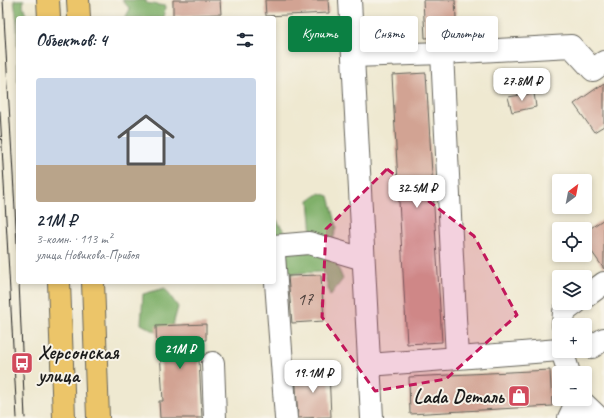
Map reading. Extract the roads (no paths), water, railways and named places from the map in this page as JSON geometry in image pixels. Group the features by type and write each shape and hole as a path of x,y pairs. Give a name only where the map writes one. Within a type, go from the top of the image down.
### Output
{"main road":[{"path":"48,0 49,16"},
{"path":"78,0 79,16"},
{"path":"59,284 64,418"},
{"path":"93,284 98,418"}],"street":[{"path":"350,0 372,418"},
{"path":"353,56 442,54 571,46 593,70 604,62"},
{"path":"442,54 457,358"},
{"path":"276,246 309,243 363,259"},
{"path":"276,282 286,418"},
{"path":"592,292 604,283"},
{"path":"369,366 552,352"},
{"path":"214,363 215,418"},
{"path":"570,418 575,406"},
{"path":"586,406 599,418"}],"tram line":[{"path":"3,0 16,226"},
{"path":"0,111 17,418"},
{"path":"19,284 25,418"}],"place":[{"name":"Херсонская улица","path":"22,363"},
{"name":"Lada Dеталь","path":"519,396"}]}
